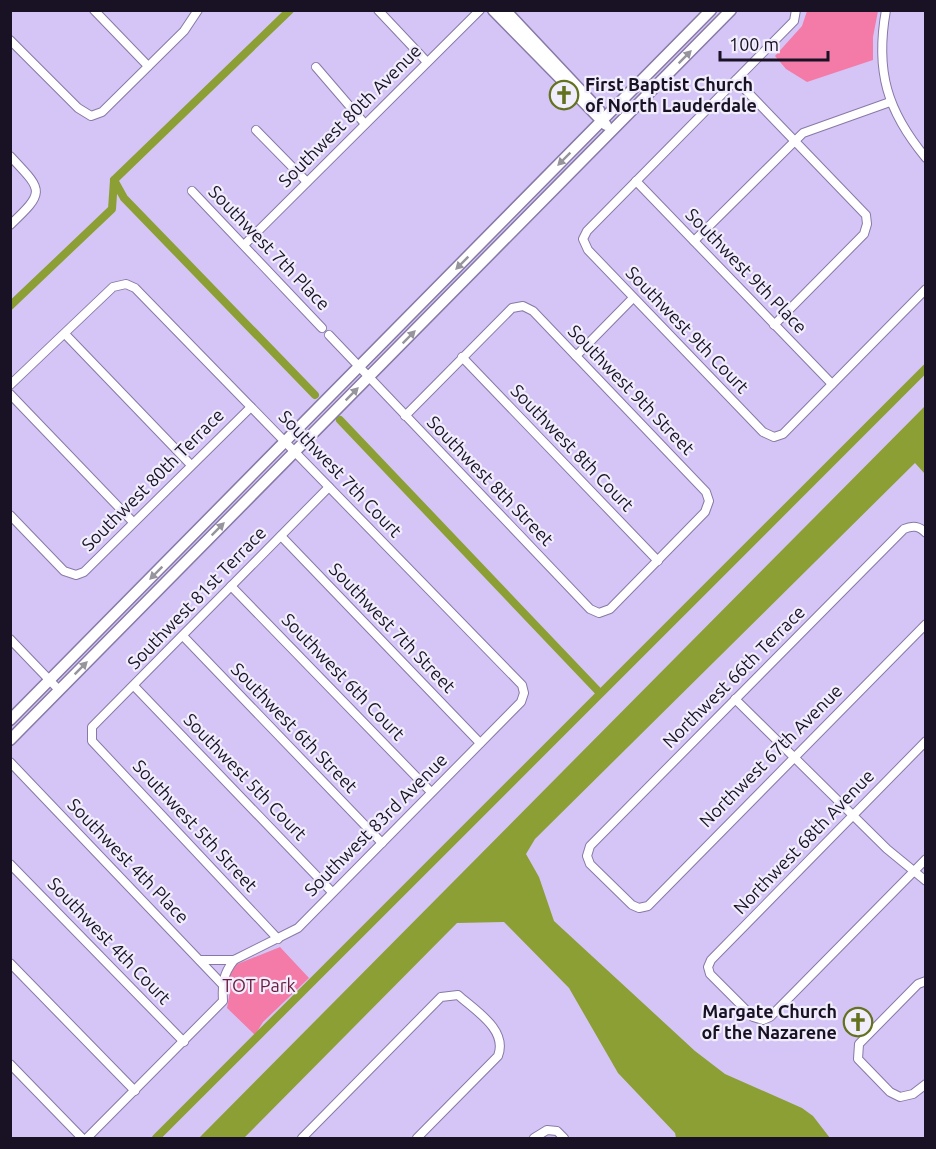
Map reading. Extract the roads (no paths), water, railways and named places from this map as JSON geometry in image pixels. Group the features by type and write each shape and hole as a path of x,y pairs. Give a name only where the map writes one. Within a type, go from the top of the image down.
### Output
{"street":[{"path":"94,10 148,66"},
{"path":"10,40 78,108 91,116 102,112 184,31 198,10"},
{"path":"378,10 427,62"},
{"name":"Southwest 80th Avenue","path":"244,245 480,10"},
{"path":"493,10 614,129"},
{"path":"505,10 603,120"},
{"path":"10,720 711,10"},
{"path":"10,740 731,10"},
{"path":"886,10 881,56 884,85 904,132 926,158"},
{"path":"636,181 794,21 797,11"},
{"path":"316,68 365,124"},
{"path":"736,80 866,215 867,224 864,234 774,325"},
{"path":"694,242 803,133 890,102"},
{"path":"256,130 307,182"},
{"path":"10,156 35,182 37,191 34,202 10,225"},
{"name":"Southwest 9th Court","path":"636,181 587,231 583,239 588,250 633,298 763,432 774,436 783,434 832,384"},
{"name":"Southwest 9th Place","path":"636,181 832,384"},
{"name":"Southwest 7th Place","path":"192,191 322,328"},
{"name":"Southwest 7th Court","path":"65,334 113,287 126,284 135,288 522,686 524,693"},
{"path":"832,384 926,289"},
{"path":"576,356 633,298"},
{"name":"Southwest 9th Street","path":"462,357 512,308 523,306 533,311 706,492 709,501 705,512 658,561"},
{"path":"10,385 65,334 191,465"},
{"name":"Southwest 7th Place","path":"329,335 359,367"},
{"path":"405,416 462,357"},
{"name":"Southwest 8th Court","path":"462,357 658,561"},
{"name":"Southwest 8th Street","path":"359,367 590,609 599,613 610,609 658,561"},
{"path":"10,394 134,522"},
{"name":"Southwest 80th Terrace","path":"19,523 64,571 76,575 84,572 251,406"},
{"name":"Southwest 81st Terrace","path":"91,734 92,727 330,487"},
{"path":"10,515 19,523 10,531"},
{"name":"Northwest 66th Terrace","path":"639,908 632,905 590,864 587,856 590,846 903,529 911,526 921,528 926,533"},
{"name":"Southwest 7th Street","path":"281,536 480,743"},
{"name":"Southwest 6th Court","path":"231,586 431,792"},
{"name":"Northwest 67th Avenue","path":"639,908 648,906 926,624"},
{"name":"Southwest 6th Street","path":"183,636 382,843"},
{"path":"10,639 59,690"},
{"name":"Southwest 5th Court","path":"134,686 332,892"},
{"name":"Southwest 83rd Avenue","path":"200,960 234,960 298,928 521,702 524,693"},
{"path":"735,699 852,816 913,872 926,881"},
{"name":"Southwest 5th Street","path":"91,734 92,741 278,939"},
{"name":"Northwest 68th Avenue","path":"913,872 770,1017 763,1020 753,1017 710,974 708,967 711,960 926,741"},
{"name":"Southwest 4th Place","path":"10,762 222,984"},
{"path":"913,872 926,859"},
{"name":"Southwest 4th Court","path":"10,864 184,1042"},
{"path":"87,1138 224,1001 222,984 225,971 234,960"},
{"path":"10,963 135,1091"},
{"path":"926,981 918,984 859,1044 857,1052 858,1059 890,1092 900,1097 913,1094 926,1084"},
{"path":"302,1138 441,997 449,994 458,995 499,1034 503,1045 498,1056 417,1138"},
{"path":"10,1064 82,1138"},
{"path":"534,1138 547,1130 557,1131 564,1138"}],"waterway":[{"path":"10,306 112,209 114,180 290,10"},
{"path":"114,180 124,198 315,395"},
{"path":"156,1138 926,368"},
{"path":"340,420 599,692"}],"place":[{"name":"First Baptist Church of North Lauderdale","path":"564,95"},
{"name":"Margate Church of the Nazarene","path":"858,1022"}],"park label":[{"name":"TOT Park","path":"259,986"}]}
